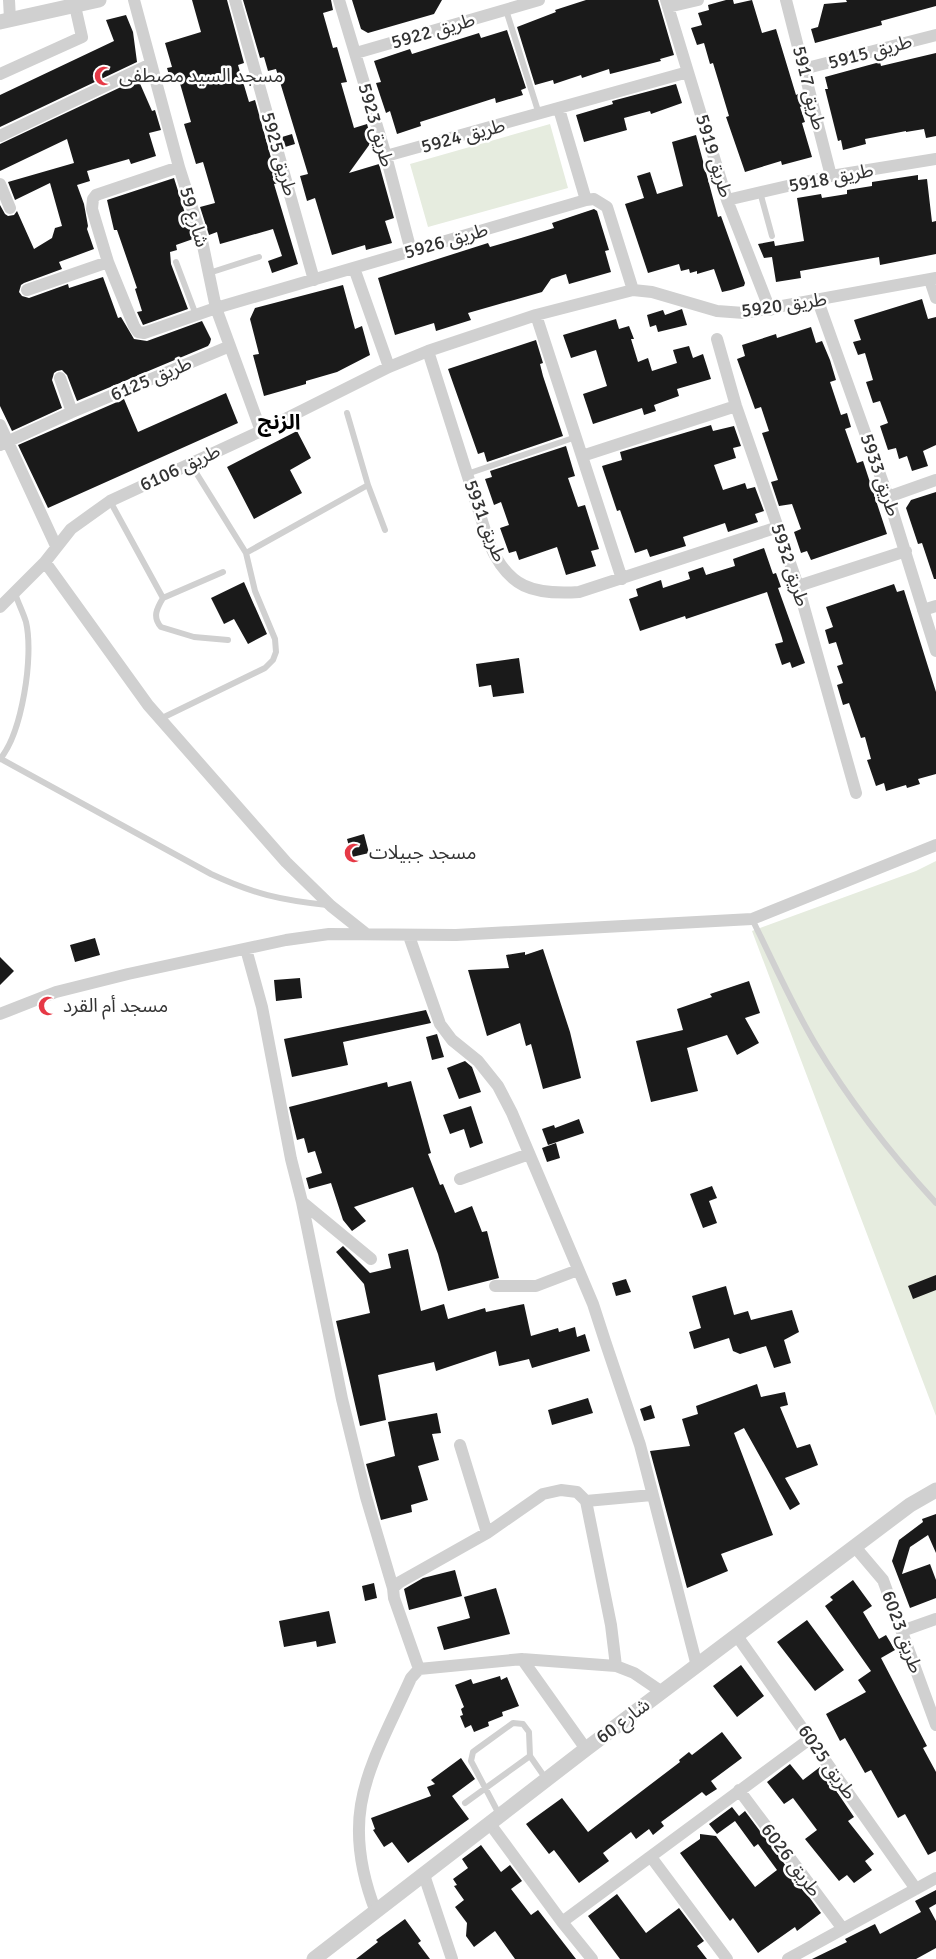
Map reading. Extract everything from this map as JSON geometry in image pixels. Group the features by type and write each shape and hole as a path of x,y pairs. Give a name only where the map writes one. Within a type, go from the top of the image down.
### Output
{"street":[{"path":"10,0 9,19 74,3 99,0"},
{"name":"شارع 59","path":"134,0 179,167 201,236 216,308 261,431"},
{"name":"طريق 5925","path":"235,0 314,280"},
{"name":"طريق 5923","path":"339,0 386,156 411,251"},
{"name":"طريق 5922","path":"356,53 539,0"},
{"path":"667,3 698,0"},
{"name":"طريق 5917","path":"786,0 831,176"},
{"path":"0,74 82,37 74,3"},
{"name":"طريق 5919","path":"667,3 727,200 770,310"},
{"name":"طريق 5915","path":"803,70 936,35"},
{"path":"0,136 151,64"},
{"name":"طريق 5924","path":"386,156 540,115 688,72"},
{"path":"559,109 586,200 601,202 606,207 633,290"},
{"name":"طريق 5918","path":"727,200 831,176 936,159"},
{"path":"27,290 108,262 92,209 93,200 96,195 179,167"},
{"path":"0,184 10,208"},
{"name":"طريق 5926","path":"108,262 134,326 138,332 144,333 216,308 586,200"},
{"path":"354,268 389,367"},
{"path":"933,279 936,298"},
{"name":"طريق 5920","path":"389,367 428,351 536,315 633,290 652,292 717,311 744,313 770,310 933,279"},
{"name":"طريق 5933","path":"818,301 888,497 936,651"},
{"path":"536,315 622,579"},
{"name":"طريق 5932","path":"717,339 736,406 798,586 856,793"},
{"name":"طريق 6125","path":"3,443 230,346"},
{"name":"طريق 5931","path":"428,351 496,561 508,576 524,588 558,593 578,592 778,527"},
{"name":"طريق 6106","path":"0,607 45,562 71,529 110,501 261,431 389,367"},
{"path":"60,378 72,412"},
{"path":"582,456 736,406"},
{"path":"0,425 3,443 56,546"},
{"path":"888,497 936,480"},
{"path":"798,586 906,551"},
{"path":"45,562 160,719 286,862 331,906 365,933"},
{"path":"923,610 936,606"},
{"path":"0,1014 56,992 246,949 321,936 365,933 408,936 752,919 936,845"},
{"path":"408,936 440,1024 452,1040 478,1061 498,1086 593,1304 632,1420 697,1666"},
{"path":"246,949 262,1007 291,1159 302,1202 342,1399 366,1497 393,1588 394,1598 419,1669"},
{"path":"460,1179 528,1154"},
{"path":"302,1202 371,1259"},
{"path":"495,1286 536,1286 578,1270"},
{"path":"460,1445 487,1533"},
{"path":"393,1588 400,1582 487,1533 543,1494 561,1490 577,1492 586,1501 611,1625 616,1666"},
{"name":"شارع 60","path":"314,1959 586,1749 910,1505 936,1490"},
{"path":"586,1501 652,1495"},
{"name":"طريق 6023","path":"855,1547 883,1580 936,1725"},
{"path":"902,1631 936,1619"},
{"name":"طريق 6025","path":"737,1636 916,1889"},
{"path":"522,1659 586,1749"},
{"path":"376,1912 362,1867 358,1818 363,1791 375,1754 411,1678 419,1669 522,1659 616,1666 634,1673 662,1692"},
{"path":"562,1922 811,1738"},
{"name":"طريق 6026","path":"739,1790 843,1930"},
{"path":"495,1820 562,1922 592,1959"},
{"path":"651,1857 728,1959"},
{"path":"424,1875 452,1959"},
{"path":"788,1959 936,1878"}],"lane":[{"path":"506,10 540,115"},
{"path":"760,192 772,236"},
{"path":"209,273 259,257"},
{"path":"176,262 196,315"},
{"path":"347,413 368,485 385,530"},
{"path":"467,474 576,437"},
{"path":"160,719 265,668 273,660 276,652 275,640 255,591 246,552 190,463"},
{"path":"246,552 368,485"},
{"path":"110,501 163,598"},
{"path":"223,572 163,598 156,612 158,623 161,627 194,637 228,640"},
{"path":"15,593 26,622 29,654 25,688 12,741 0,759 210,874 246,890 285,901 331,906"},
{"path":"752,919 824,1057 891,1153 936,1203"},
{"path":"495,1820 485,1788 473,1765 471,1756 477,1748 509,1725 518,1722 527,1727 530,1756 547,1780"},
{"path":"465,1803 530,1756"}],"shaded area":[{"path":"550,124 568,188 428,227 410,164"},
{"path":"936,861 936,1416 752,931 916,871"}],"building":[{"path":"192,0 227,0 244,63 238,65 249,102 255,100 278,183 274,184 298,264 272,273 268,261 282,256 273,229 220,244 217,232 209,235 200,207 215,203 203,162 196,164 184,124 191,122 179,80 171,82 167,68 172,67 165,43 201,32"},
{"path":"243,0 331,0 333,10 323,13 333,48 337,47 347,82 341,83 354,128 367,124 372,141 349,173 379,164 394,218 385,221 392,243 366,250 365,245 332,255 315,198 307,201 300,176 308,174 276,69 268,71 264,57 260,58"},
{"path":"352,0 442,0 434,14 368,33 361,29"},
{"path":"586,0 658,0 674,55 660,59 661,61 610,74 609,69 582,78 581,75 554,84 553,80 535,85 517,27 556,12 555,10"},
{"path":"733,0 734,4 752,0 762,33 776,29 796,95 800,93 804,105 800,107 805,122 802,123 812,157 782,165 781,161 745,172 726,117 729,116 713,63 710,64 704,43 697,45 691,28 702,25 698,13 709,10 708,5"},
{"path":"846,0 936,0 936,6 881,21 882,25 815,43 811,29 818,27 824,4 847,2"},
{"path":"126,15 133,32 137,62 0,127 0,95 114,41 106,20"},
{"path":"507,30 526,88 521,90 523,95 496,103 495,98 420,122 421,126 397,134 390,111 386,113 376,83 381,82 374,61 410,49 412,54 479,33 481,38"},
{"path":"936,53 936,136 926,138 924,129 906,131 865,139 866,144 843,150 841,140 838,141 825,89 828,89 825,77 880,62 881,66"},
{"path":"138,79 152,111 155,110 161,130 149,133 156,156 131,164 129,159 87,171 90,181 77,185 84,204 87,229 94,249 59,262 62,269 24,283 21,285 19,292 22,296 29,298 68,284 69,288 103,277 118,318 121,317 134,339 147,341 202,321 211,339 210,343 208,346 77,401 67,375 62,370 57,371 54,373 52,380 62,408 12,431 0,406 0,205 8,216 14,215 17,211 34,249 52,238 55,228 62,226 50,183 15,200 8,182 74,163 67,139 0,171 0,144"},
{"path":"676,84 682,103 651,114 650,111 624,118 627,130 584,142 576,115 613,104 612,101"},
{"path":"292,134 295,144 285,147 282,137"},
{"path":"696,135 718,217 721,216 745,283 744,286 722,292 714,269 697,274 697,271 690,273 689,269 681,271 679,264 648,273 625,204 644,198 637,176 650,172 657,194 683,186 672,142"},
{"path":"918,175 918,180 927,179 932,222 936,221 936,254 880,265 879,257 800,271 801,278 776,282 772,257 764,258 758,244 774,241 775,246 804,241 797,198 821,194 822,198 847,194 847,190 872,186 872,182"},
{"path":"174,178 193,239 176,245 177,250 170,252 171,264 188,309 143,325 137,312 142,311 135,289 137,288 117,230 114,230 107,200"},
{"path":"594,209 597,211 609,250 605,251 611,272 569,284 566,274 551,279 542,292 468,313 471,320 436,331 434,323 395,335 378,278 488,243 490,247 554,228 552,223"},
{"path":"343,285 355,329 362,326 370,355 337,372 306,381 306,384 264,396 253,355 259,354 250,319 255,308"},
{"path":"922,299 928,319 936,317 936,445 923,451 928,466 912,471 907,456 899,459 896,448 888,450 880,426 888,423 880,401 873,403 866,382 873,380 865,353 858,355 853,342 861,340 854,320"},
{"path":"682,309 687,325 658,332 656,325 650,327 647,315 663,310 665,315"},
{"path":"616,319 619,329 629,326 634,339 631,339 638,362 648,358 652,371 677,363 673,350 689,346 693,358 703,354 711,379 677,389 679,396 654,405 656,411 644,415 642,408 593,424 583,394 607,386 596,350 571,358 563,335"},
{"path":"811,327 816,343 822,341 830,360 836,380 830,382 841,415 847,413 851,427 845,429 857,463 863,461 887,534 811,560 807,551 801,553 794,532 801,529 792,504 779,506 771,482 778,480 762,433 769,431 761,407 755,409 737,359 745,356 742,345 776,334 777,338"},
{"path":"536,340 543,363 540,364 543,376 563,436 487,462 484,452 478,454 448,369"},
{"path":"226,393 238,423 48,508 18,445 124,399 138,432"},
{"path":"711,425 713,431 734,426 741,446 733,448 736,458 714,465 723,490 745,483 747,489 755,487 764,511 755,514 758,522 728,532 725,523 683,537 686,546 650,557 647,549 635,553 620,510 617,511 602,466 622,460 620,452"},
{"path":"297,431 311,458 290,470 302,493 254,519 227,467"},
{"path":"566,446 575,476 568,478 578,507 585,505 599,549 591,551 596,566 566,575 557,547 519,560 516,551 509,553 500,528 509,525 501,502 494,505 485,479 492,477 490,471"},
{"path":"936,492 936,579 934,579 922,543 918,544 906,508 911,500"},
{"path":"764,548 773,574 776,573 781,587 778,588 805,663 792,668 790,662 782,665 775,644 783,642 767,592 686,619 685,616 640,631 629,599 638,596 636,589 661,580 663,588 690,579 688,572 703,567 706,575 735,566 733,559"},
{"path":"244,582 267,634 248,644 234,619 224,624 211,598"},
{"path":"894,584 897,592 904,590 936,692 936,774 918,779 920,784 907,788 906,785 886,791 884,783 876,786 867,760 871,759 865,737 861,738 849,703 843,705 837,685 843,683 837,666 843,664 836,642 829,644 825,630 833,627 826,607"},
{"path":"519,658 524,693 493,697 491,685 479,687 476,664"},
{"path":"364,834 369,853 352,857 347,839"},
{"path":"95,938 100,955 75,962 70,945"},
{"path":"543,949 570,1032 581,1078 543,1089 531,1044 526,1046 520,1023 487,1036 468,970 509,968 506,955 525,952 525,955"},
{"path":"0,957 14,971 0,985"},
{"path":"300,978 302,998 276,1001 274,980"},
{"path":"749,981 760,1013 745,1018 759,1043 737,1055 727,1035 687,1048 698,1091 651,1102 636,1041 683,1030 677,1009 712,997 710,994"},
{"path":"426,1010 431,1023 343,1042 348,1065 292,1077 284,1039"},
{"path":"437,1034 444,1057 432,1060 426,1037"},
{"path":"465,1061 472,1067 481,1092 459,1099 447,1068"},
{"path":"411,1081 431,1153 428,1154 440,1185 443,1184 455,1213 472,1206 482,1232 487,1231 499,1278 448,1291 438,1254 413,1187 354,1207 366,1221 352,1231 343,1220 331,1183 309,1189 306,1178 322,1173 315,1151 308,1153 304,1138 297,1140 289,1107 387,1082 388,1087"},
{"path":"471,1106 483,1143 470,1148 464,1129 450,1134 443,1115"},
{"path":"579,1119 584,1133 548,1145 542,1129 554,1125 555,1128"},
{"path":"556,1143 560,1158 547,1162 542,1148"},
{"path":"712,1186 717,1198 709,1201 717,1223 703,1228 690,1194"},
{"path":"343,1246 370,1273 391,1268 388,1254 408,1249 421,1311 444,1304 448,1319 485,1308 486,1312 524,1304 531,1336 558,1328 559,1332 575,1327 577,1337 585,1334 590,1351 532,1368 529,1359 499,1366 496,1351 436,1371 434,1362 378,1375 386,1420 360,1426 336,1321 370,1313 364,1284 336,1252"},
{"path":"936,1275 936,1290 913,1299 908,1286"},
{"path":"626,1279 631,1292 616,1296 612,1283"},
{"path":"726,1286 734,1315 748,1311 751,1320 792,1310 799,1332 784,1340 791,1363 774,1368 766,1346 740,1354 733,1351 729,1338 694,1349 689,1332 701,1328 692,1296"},
{"path":"757,1384 761,1397 785,1392 788,1405 780,1407 797,1448 810,1444 818,1465 785,1478 800,1504 790,1510 744,1428 734,1433 773,1535 721,1554 728,1571 687,1588 650,1451 690,1446 682,1419 698,1414 696,1406"},
{"path":"588,1398 593,1413 552,1425 548,1410"},
{"path":"651,1405 655,1418 644,1421 640,1409"},
{"path":"437,1413 441,1433 432,1434 439,1460 418,1466 428,1500 411,1505 412,1512 381,1520 366,1464 395,1456 388,1422"},
{"path":"936,1514 936,1553 928,1535 910,1547 902,1574 930,1564 936,1580 936,1598 910,1608 892,1561 899,1540 923,1522 922,1519"},
{"path":"455,1570 462,1596 409,1610 404,1589 423,1578"},
{"path":"853,1580 872,1606 863,1612 879,1639 886,1635 895,1650 881,1658 927,1746 923,1748 936,1772 936,1851 928,1855 905,1814 898,1818 871,1770 865,1773 845,1738 840,1741 826,1714 866,1692 858,1680 871,1671 825,1606 833,1600 830,1597"},
{"path":"374,1583 377,1598 365,1601 362,1586"},
{"path":"496,1588 510,1634 444,1650 437,1627 470,1618 464,1597"},
{"path":"329,1611 336,1643 317,1647 316,1641 284,1647 279,1621"},
{"path":"807,1620 844,1670 815,1691 777,1642"},
{"path":"741,1665 764,1696 737,1717 713,1686"},
{"path":"500,1676 501,1680 507,1677 519,1706 502,1712 503,1716 488,1722 489,1726 474,1732 471,1725 465,1728 460,1716 463,1715 461,1709 464,1707 455,1685 471,1679 473,1684"},
{"path":"722,1732 742,1758 711,1781 717,1789 706,1796 702,1792 661,1822 664,1826 653,1835 649,1829 636,1839 631,1832 603,1853 609,1861 579,1883 554,1850 549,1854 526,1824 562,1798 588,1832 680,1762 679,1760 689,1752 692,1755"},
{"path":"461,1758 475,1779 452,1796 469,1819 408,1863 392,1842 384,1847 373,1830 375,1829 371,1818 431,1796 427,1787 435,1784 431,1780"},
{"path":"790,1764 803,1780 820,1767 854,1817 848,1821 874,1854 865,1861 872,1870 854,1883 847,1875 839,1881 805,1839 817,1830 793,1798 784,1804 767,1782"},
{"path":"732,1807 739,1816 745,1811 821,1913 797,1931 795,1927 758,1953 733,1918 730,1921 680,1853 700,1839 700,1834 716,1836 755,1887 777,1870 758,1844 754,1847 735,1821 717,1834 709,1824"},
{"path":"481,1845 501,1872 510,1865 522,1881 511,1889 531,1915 538,1910 576,1959 515,1959 495,1931 474,1947 466,1936 467,1923 455,1907 464,1900 454,1886 457,1885 453,1879 468,1868 462,1859"},
{"path":"936,1890 936,1904 929,1908 936,1921 936,1948 916,1959 812,1959 847,1942 845,1939 875,1924 880,1934 921,1912 915,1901"},
{"path":"617,1894 646,1933 679,1908 704,1941 697,1946 707,1959 620,1959 588,1916"},
{"path":"405,1919 421,1941 418,1943 430,1959 356,1959 378,1942 376,1940"}],"place":[{"name":"مسجد السيد مصطفى","path":"104,76"},
{"name":"مسجد جبيلات","path":"354,853"},
{"name":"مسجد أم القرد","path":"48,1006"}],"district":[{"name":"الزنج","path":"279,422"}]}
